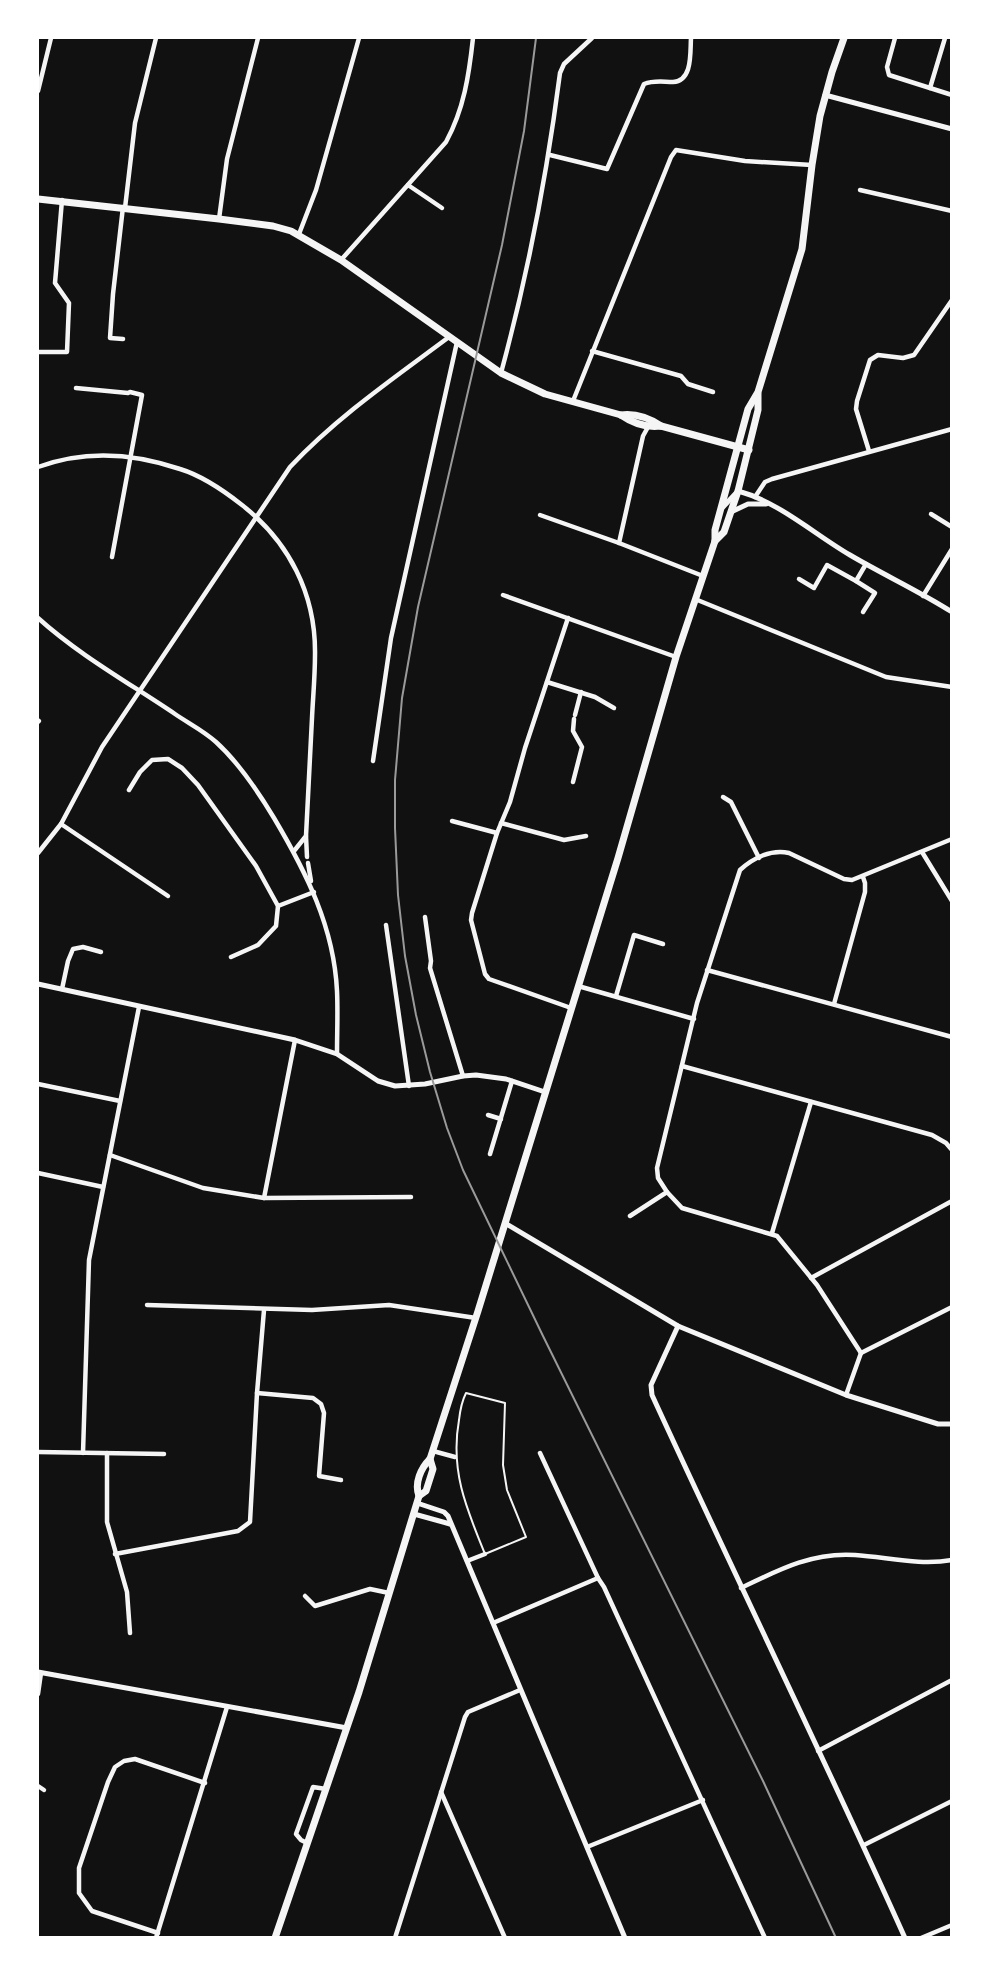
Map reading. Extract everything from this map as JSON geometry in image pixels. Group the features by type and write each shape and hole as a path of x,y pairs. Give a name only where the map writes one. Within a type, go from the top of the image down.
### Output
{"main road":[{"path":"275,1938 347,1728 418,1499 426,1491 433,1469 430,1459 476,1318 632,810 676,657 715,541 748,409 758,392 803,247 812,165 825,95 844,38"},
{"path":"38,199 273,226 299,234 341,260 501,373 544,394 621,415 632,414 651,419 661,426"},
{"path":"715,541 724,532 738,491 759,410 758,392"},
{"path":"621,415 630,422 648,427 661,426 748,450"}],"street":[{"path":"38,91 51,38"},
{"path":"123,339 110,338 113,294 135,123 156,38"},
{"path":"219,219 229,148 258,38"},
{"path":"299,234 316,190 360,38"},
{"path":"341,260 446,142 456,124 465,98 473,38"},
{"path":"501,373 516,319 550,155 560,73 564,64 592,38"},
{"path":"550,155 607,169 644,84 651,81 676,82 683,79 687,72 691,38"},
{"path":"895,38 887,67 889,75 951,95"},
{"path":"930,88 945,38"},
{"path":"825,95 951,129"},
{"path":"573,401 671,157 676,150 717,158 812,165"},
{"path":"408,185 442,208"},
{"path":"860,190 951,211"},
{"path":"38,352 67,352 69,303 55,283 62,200"},
{"path":"868,452 856,409 870,360 873,356 878,355 903,358 915,355 951,300"},
{"path":"38,853 61,824 102,747 290,467 324,433 449,337"},
{"path":"373,761 391,638 457,342"},
{"path":"592,351 681,376 688,384 713,392"},
{"path":"76,388 142,394 112,557"},
{"path":"619,543 643,436 648,427"},
{"path":"755,497 765,482 772,478 951,429"},
{"path":"38,467 51,462 92,455 130,456 161,462 208,481 256,516 280,542 303,585 311,617 315,653 307,856"},
{"path":"723,507 738,491 755,497 951,612"},
{"path":"731,512 748,504 768,504"},
{"path":"931,514 951,526"},
{"path":"540,515 703,576"},
{"path":"923,596 951,549"},
{"path":"856,581 866,564"},
{"path":"799,579 814,588 827,565 875,593 863,612"},
{"path":"503,595 676,657"},
{"path":"695,599 886,677 951,687"},
{"path":"38,618 140,692 216,742 256,789 294,851 321,911 334,966 337,990 337,1054"},
{"path":"568,618 510,802 497,833 471,920 485,974 492,981 571,1008"},
{"path":"547,682 596,697 614,708"},
{"path":"573,782 582,747 573,731 581,692"},
{"path":"129,790 140,772 152,760 168,759 182,768 202,791 256,866 278,906 276,926 258,945 231,957"},
{"path":"723,797 731,802 759,858"},
{"path":"452,821 497,833"},
{"path":"501,823 564,840 586,836"},
{"path":"61,824 168,896"},
{"path":"294,851 306,836"},
{"path":"861,1353 811,1278 780,1239 772,1233 678,1206 658,1178 657,1168 707,970 737,876 746,865 779,851 789,853 844,879 852,880 951,838"},
{"path":"922,852 951,901"},
{"path":"308,863 313,889"},
{"path":"834,1004 865,892 866,883 863,877"},
{"path":"278,906 313,889"},
{"path":"425,918 431,961 429,968 463,1076"},
{"path":"386,926 409,1086"},
{"path":"616,996 634,935 663,944"},
{"path":"62,989 68,961 74,949 83,947 101,951"},
{"path":"707,970 951,1036"},
{"path":"38,984 295,1040 337,1054 378,1081 395,1086 409,1086 463,1076 490,1076 545,1092"},
{"path":"578,985 694,1019"},
{"path":"83,1453 89,1260 139,1007"},
{"path":"264,1198 295,1040"},
{"path":"682,1066 932,1135 946,1143 951,1150"},
{"path":"490,1154 512,1081"},
{"path":"38,1084 120,1101"},
{"path":"772,1233 811,1102"},
{"path":"488,1116 501,1119"},
{"path":"110,1155 203,1188 264,1198 411,1197"},
{"path":"38,1173 103,1187"},
{"path":"630,1216 667,1192"},
{"path":"811,1278 951,1201"},
{"path":"505,1223 678,1326 846,1395 938,1424 951,1424"},
{"path":"147,1305 312,1310 389,1305 476,1318"},
{"path":"846,1395 861,1353 951,1307"},
{"path":"115,1554 238,1531 250,1522 264,1310"},
{"path":"678,1326 651,1385 651,1395 864,1845 905,1938"},
{"path":"257,1393 313,1398 321,1404 324,1413 319,1476 341,1480"},
{"path":"433,1451 455,1457"},
{"path":"38,1452 164,1454"},
{"path":"107,1453 107,1522 127,1592 130,1633"},
{"path":"540,1453 703,1800 765,1938"},
{"path":"418,1499 448,1516 625,1938"},
{"path":"414,1514 450,1524"},
{"path":"466,1561 485,1554"},
{"path":"741,1588 789,1565 828,1556 855,1555 924,1563 951,1560"},
{"path":"493,1623 598,1578"},
{"path":"305,1596 315,1606 370,1588 389,1593"},
{"path":"38,1694 39,1673 347,1728"},
{"path":"818,1751 951,1680"},
{"path":"395,1938 468,1712 520,1690"},
{"path":"205,1783 135,1759 124,1761 115,1767 79,1868 79,1893 92,1911 157,1935 205,1783 227,1707"},
{"path":"38,1785 44,1790"},
{"path":"307,1843 296,1834 313,1787 326,1789"},
{"path":"441,1792 505,1938"},
{"path":"587,1847 703,1800"},
{"path":"864,1845 951,1802"},
{"path":"921,1938 951,1925"}],"lane":[{"path":"466,1393 505,1403 502,1466 507,1490 526,1538 485,1554 463,1498 455,1457 457,1429 466,1393"}],"railway":[{"path":"536,38 524,131 502,245 418,607 402,698 395,780 395,828 398,895 405,956 430,1072 463,1170 763,1781 836,1938"}]}
